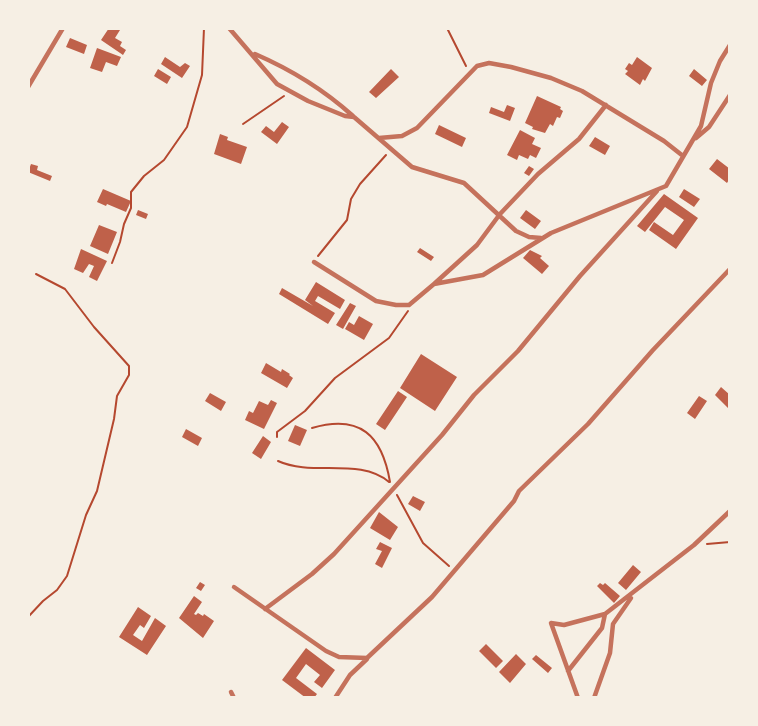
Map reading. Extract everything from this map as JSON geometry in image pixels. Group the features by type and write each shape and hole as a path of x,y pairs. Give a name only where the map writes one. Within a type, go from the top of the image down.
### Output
{"street":[{"path":"28,87 63,28"},
{"path":"229,28 277,84 345,116 354,117"},
{"path":"434,284 482,275 542,238 666,186 701,126 711,83 730,45"},
{"path":"251,52 284,66 315,84 412,167 464,183 516,231 529,237 542,238"},
{"path":"379,138 402,136 417,128 468,74 477,66 489,63 512,67 572,87 664,141 683,156"},
{"path":"691,142 709,127 730,95"},
{"path":"314,262 376,301 409,305 477,245 500,214 538,174 579,139 606,105"},
{"path":"265,609 334,554 442,435 474,395 518,351 572,284 657,191"},
{"path":"337,697 350,675 432,597 514,501 519,491 588,424 730,269"},
{"path":"578,698 551,623 564,625 605,614 694,545 730,511"},
{"path":"234,587 326,651 339,657 367,658"},
{"path":"594,698 610,653 614,624 633,594"},
{"path":"568,671 601,628 605,614"},
{"path":"230,691 234,698"}],"path":[{"path":"112,263 131,208 131,192 144,176 164,160 187,127 202,75 204,28"},
{"path":"447,28 468,74"},
{"path":"243,124 264,108 292,93"},
{"path":"314,262 347,219 351,200 360,184 392,149"},
{"path":"28,617 57,590 67,576 86,515 97,491 117,396 129,375 129,366 94,327 78,303 65,289 36,274"},
{"path":"277,437 278,432 305,411 335,378 365,353 389,338 415,300"},
{"path":"312,428 342,422 355,425 382,450 390,483"},
{"path":"694,545 730,542"}],"building":[{"path":"109,28 120,30 115,38 122,42 120,46 126,50 123,55 101,40"},
{"path":"70,38 87,45 84,54 66,47"},
{"path":"97,48 121,57 117,66 106,62 102,72 90,68"},
{"path":"165,57 180,67 185,63 190,66 182,78 161,64"},
{"path":"637,57 652,68 640,85 625,74 629,63 632,65"},
{"path":"158,69 171,77 167,84 154,76"},
{"path":"391,69 399,77 376,98 369,92"},
{"path":"694,69 707,80 702,86 689,76"},
{"path":"537,96 561,107 563,111 560,118 557,117 553,126 550,124 545,133 532,129 533,127 525,123"},
{"path":"507,105 515,108 510,121 489,113 491,107 504,112"},
{"path":"282,122 289,127 277,144 261,132 266,126 274,132"},
{"path":"439,125 466,138 462,147 435,134"},
{"path":"520,130 535,138 532,144 541,148 536,158 530,155 528,159 519,155 517,160 507,155"},
{"path":"220,134 228,137 227,140 247,147 241,164 214,154"},
{"path":"595,137 610,146 605,155 589,146"},
{"path":"717,159 730,169 727,183 709,169"},
{"path":"31,164 38,166 37,170 52,176 50,181 28,172"},
{"path":"529,166 534,169 529,176 524,173"},
{"path":"103,189 131,201 126,212 97,202"},
{"path":"684,189 700,199 694,207 679,197"},
{"path":"664,194 698,218 676,249 649,230 654,222 673,235 684,220 665,207 645,232 637,226"},
{"path":"138,210 148,214 146,219 136,215"},
{"path":"526,210 541,221 535,229 520,218"},
{"path":"99,225 117,232 108,254 90,246"},
{"path":"420,248 434,257 431,261 417,252"},
{"path":"81,249 107,261 97,281 89,277 94,266 89,264 83,273 74,269"},
{"path":"530,250 542,256 540,258 549,266 542,274 523,258"},
{"path":"316,282 345,300 340,309 318,296 315,301 335,313 328,324 279,294 282,288 313,306 305,300"},
{"path":"350,303 356,306 343,329 336,325"},
{"path":"359,316 373,324 364,340 345,329 349,322 354,325"},
{"path":"421,354 457,377 435,411 400,388"},
{"path":"266,363 290,374 293,378 287,388 261,373"},
{"path":"721,387 730,395 728,408 715,395"},
{"path":"398,391 407,397 385,430 376,424"},
{"path":"210,393 226,402 221,411 205,401"},
{"path":"699,396 707,401 695,419 687,413"},
{"path":"271,400 277,403 264,429 245,420 249,411 253,413 259,401 268,405"},
{"path":"295,425 307,430 300,446 288,441"},
{"path":"186,429 202,438 198,446 182,437"},
{"path":"263,436 271,442 261,459 252,453"},
{"path":"413,496 425,502 420,511 408,504"},
{"path":"379,512 398,527 390,540 370,528"},
{"path":"380,542 392,548 382,568 375,564 382,551 376,549"},
{"path":"633,565 641,572 626,590 618,583"},
{"path":"200,582 205,585 201,591 196,588"},
{"path":"605,583 620,596 614,603 597,586"},
{"path":"194,596 202,602 194,614 204,614 214,621 203,638 179,618"},
{"path":"138,607 151,616 144,628 140,625 133,635 142,641 155,618 166,626 147,655 119,637"},
{"path":"486,644 503,661 496,668 479,651"},
{"path":"306,648 335,670 322,688 314,682 320,675 306,664 296,678 317,694 314,698 306,698 282,680"},
{"path":"516,654 526,664 510,683 499,672"},
{"path":"536,655 552,668 548,673 532,659"}]}
